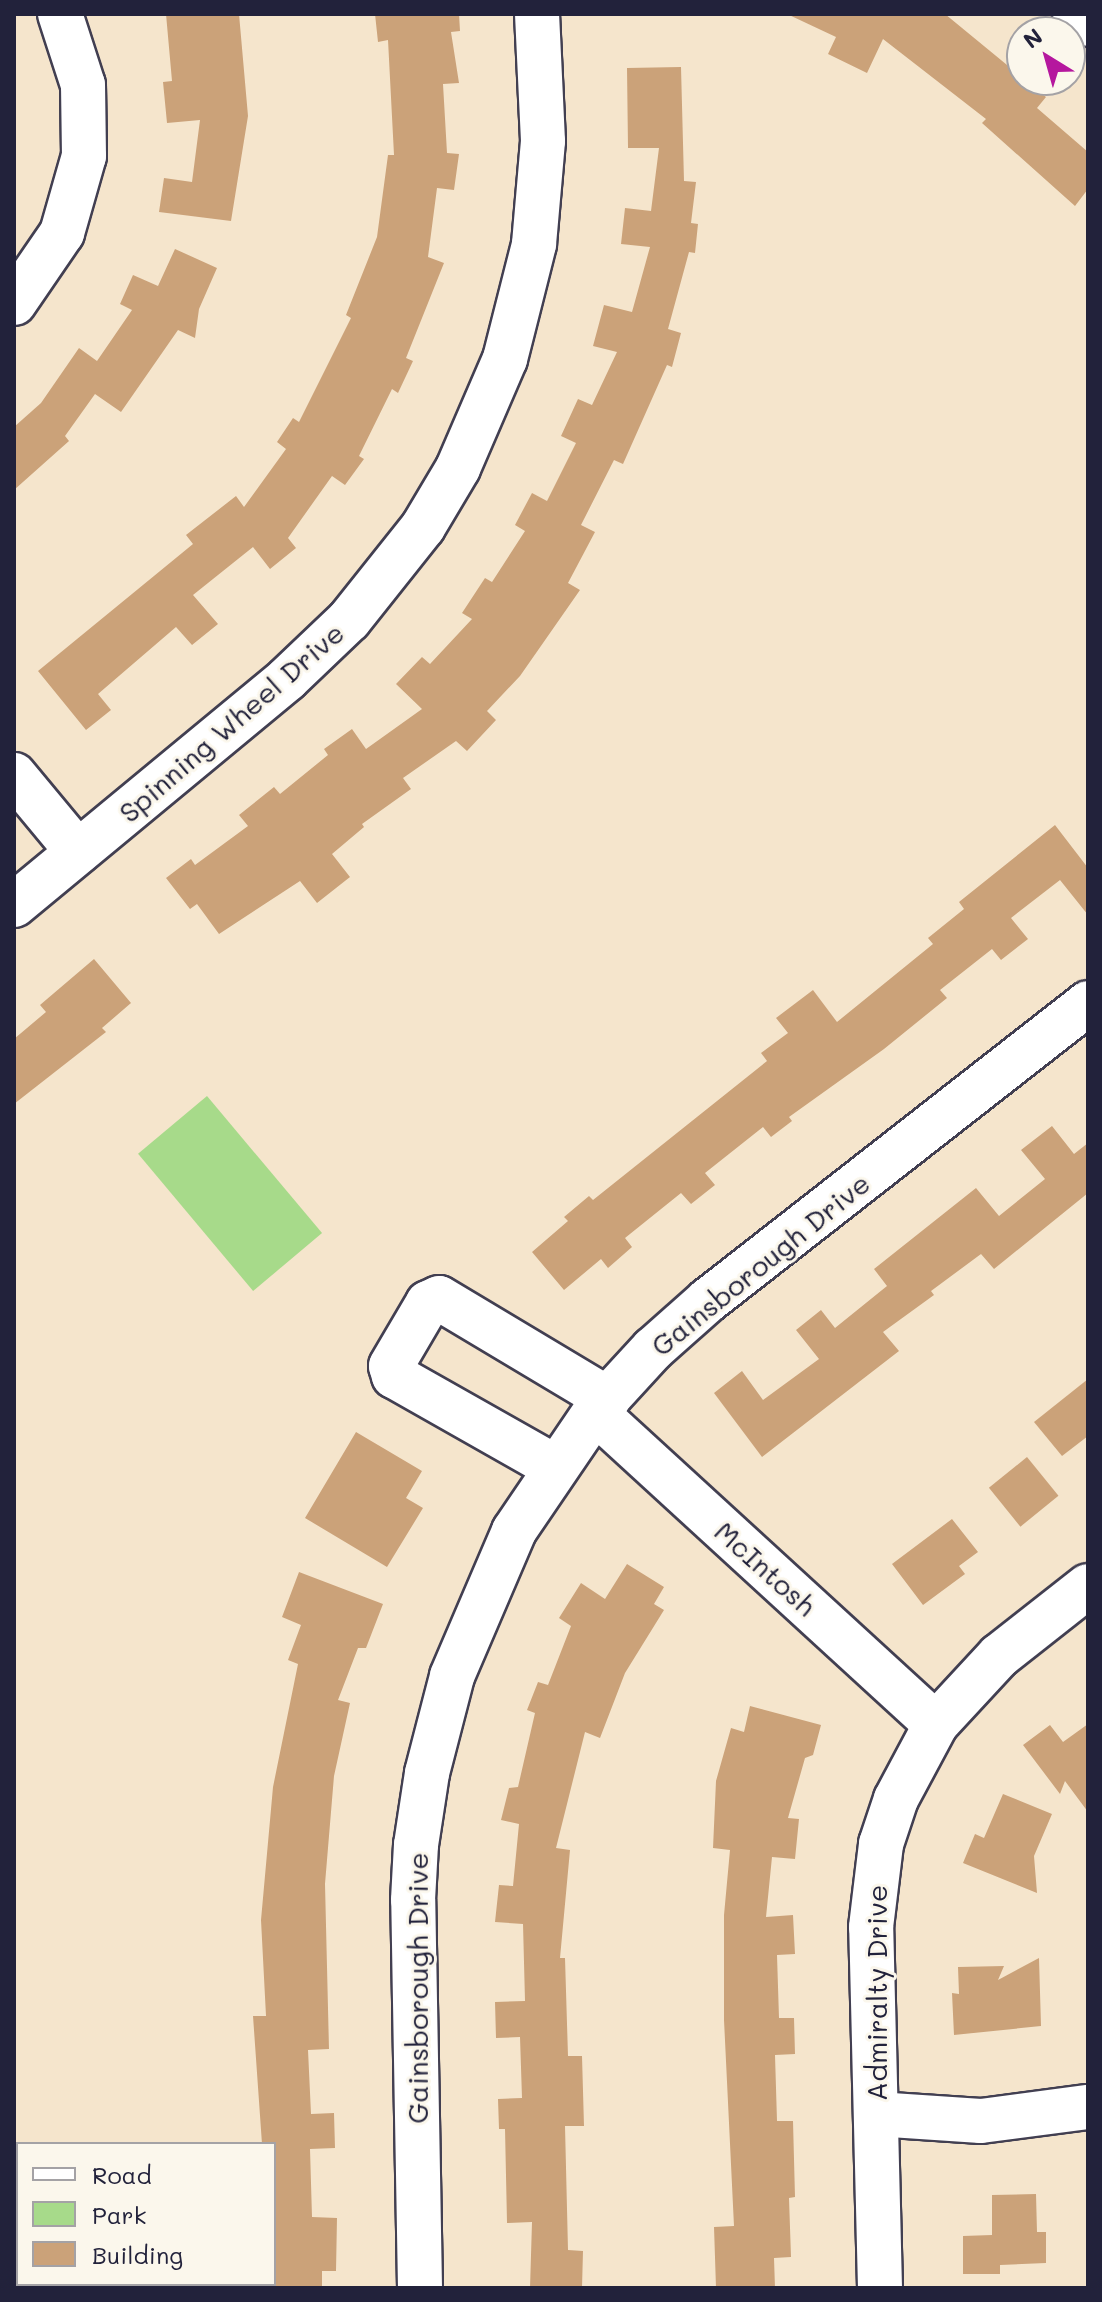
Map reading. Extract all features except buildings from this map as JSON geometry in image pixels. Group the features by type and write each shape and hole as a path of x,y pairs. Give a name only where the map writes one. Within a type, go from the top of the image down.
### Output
{"street":[{"path":"14,303 62,233 84,156 83,85 60,14"},
{"name":"Spinning Wheel Drive","path":"14,905 287,679 349,620 423,527 458,468 505,359 534,244 543,141 537,14"},
{"path":"1075,14 1088,24"},
{"path":"14,775 78,852"},
{"name":"Gainsborough Drive","path":"420,2288 413,1900 427,1773 469,1626 514,1531 555,1467 602,1406 707,1301 1088,1003"},
{"name":"McIntosh","path":"555,1467 394,1376 391,1366 428,1303 439,1298 602,1406 936,1724"},
{"name":"Admiralty Drive","path":"880,2288 871,1927 875,1879 896,1799 936,1724 999,1656 1088,1586"},
{"path":"876,2114 981,2121 1088,2107"}],"green space":[{"path":"207,1096 322,1233 253,1291 138,1154"}]}
